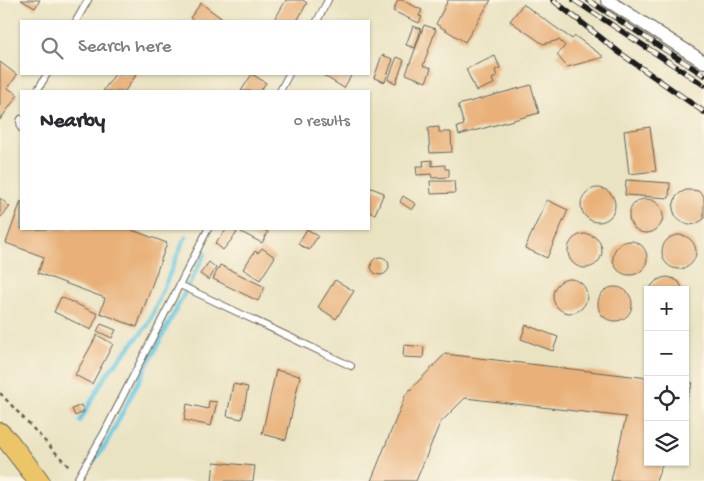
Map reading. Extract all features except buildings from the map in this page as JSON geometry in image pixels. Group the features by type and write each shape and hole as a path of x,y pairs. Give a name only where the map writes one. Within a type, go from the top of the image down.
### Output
{"main road":[{"path":"0,433 39,481"}],"street":[{"path":"607,0 704,62"}],"lane":[{"path":"77,20 88,0"},
{"path":"318,20 328,0"},
{"path":"38,90 46,75"},
{"path":"281,90 288,75"},
{"path":"77,479 104,433 208,230"},
{"path":"180,285 351,366"}],"path":[{"path":"0,393 77,479"}],"waterway":[{"path":"80,421 106,375 148,325 186,237"},
{"path":"93,461 105,446 205,254"}],"railway":[{"path":"553,0 620,53 704,112"},
{"path":"574,0 704,85"},
{"path":"588,0 704,75"}]}
